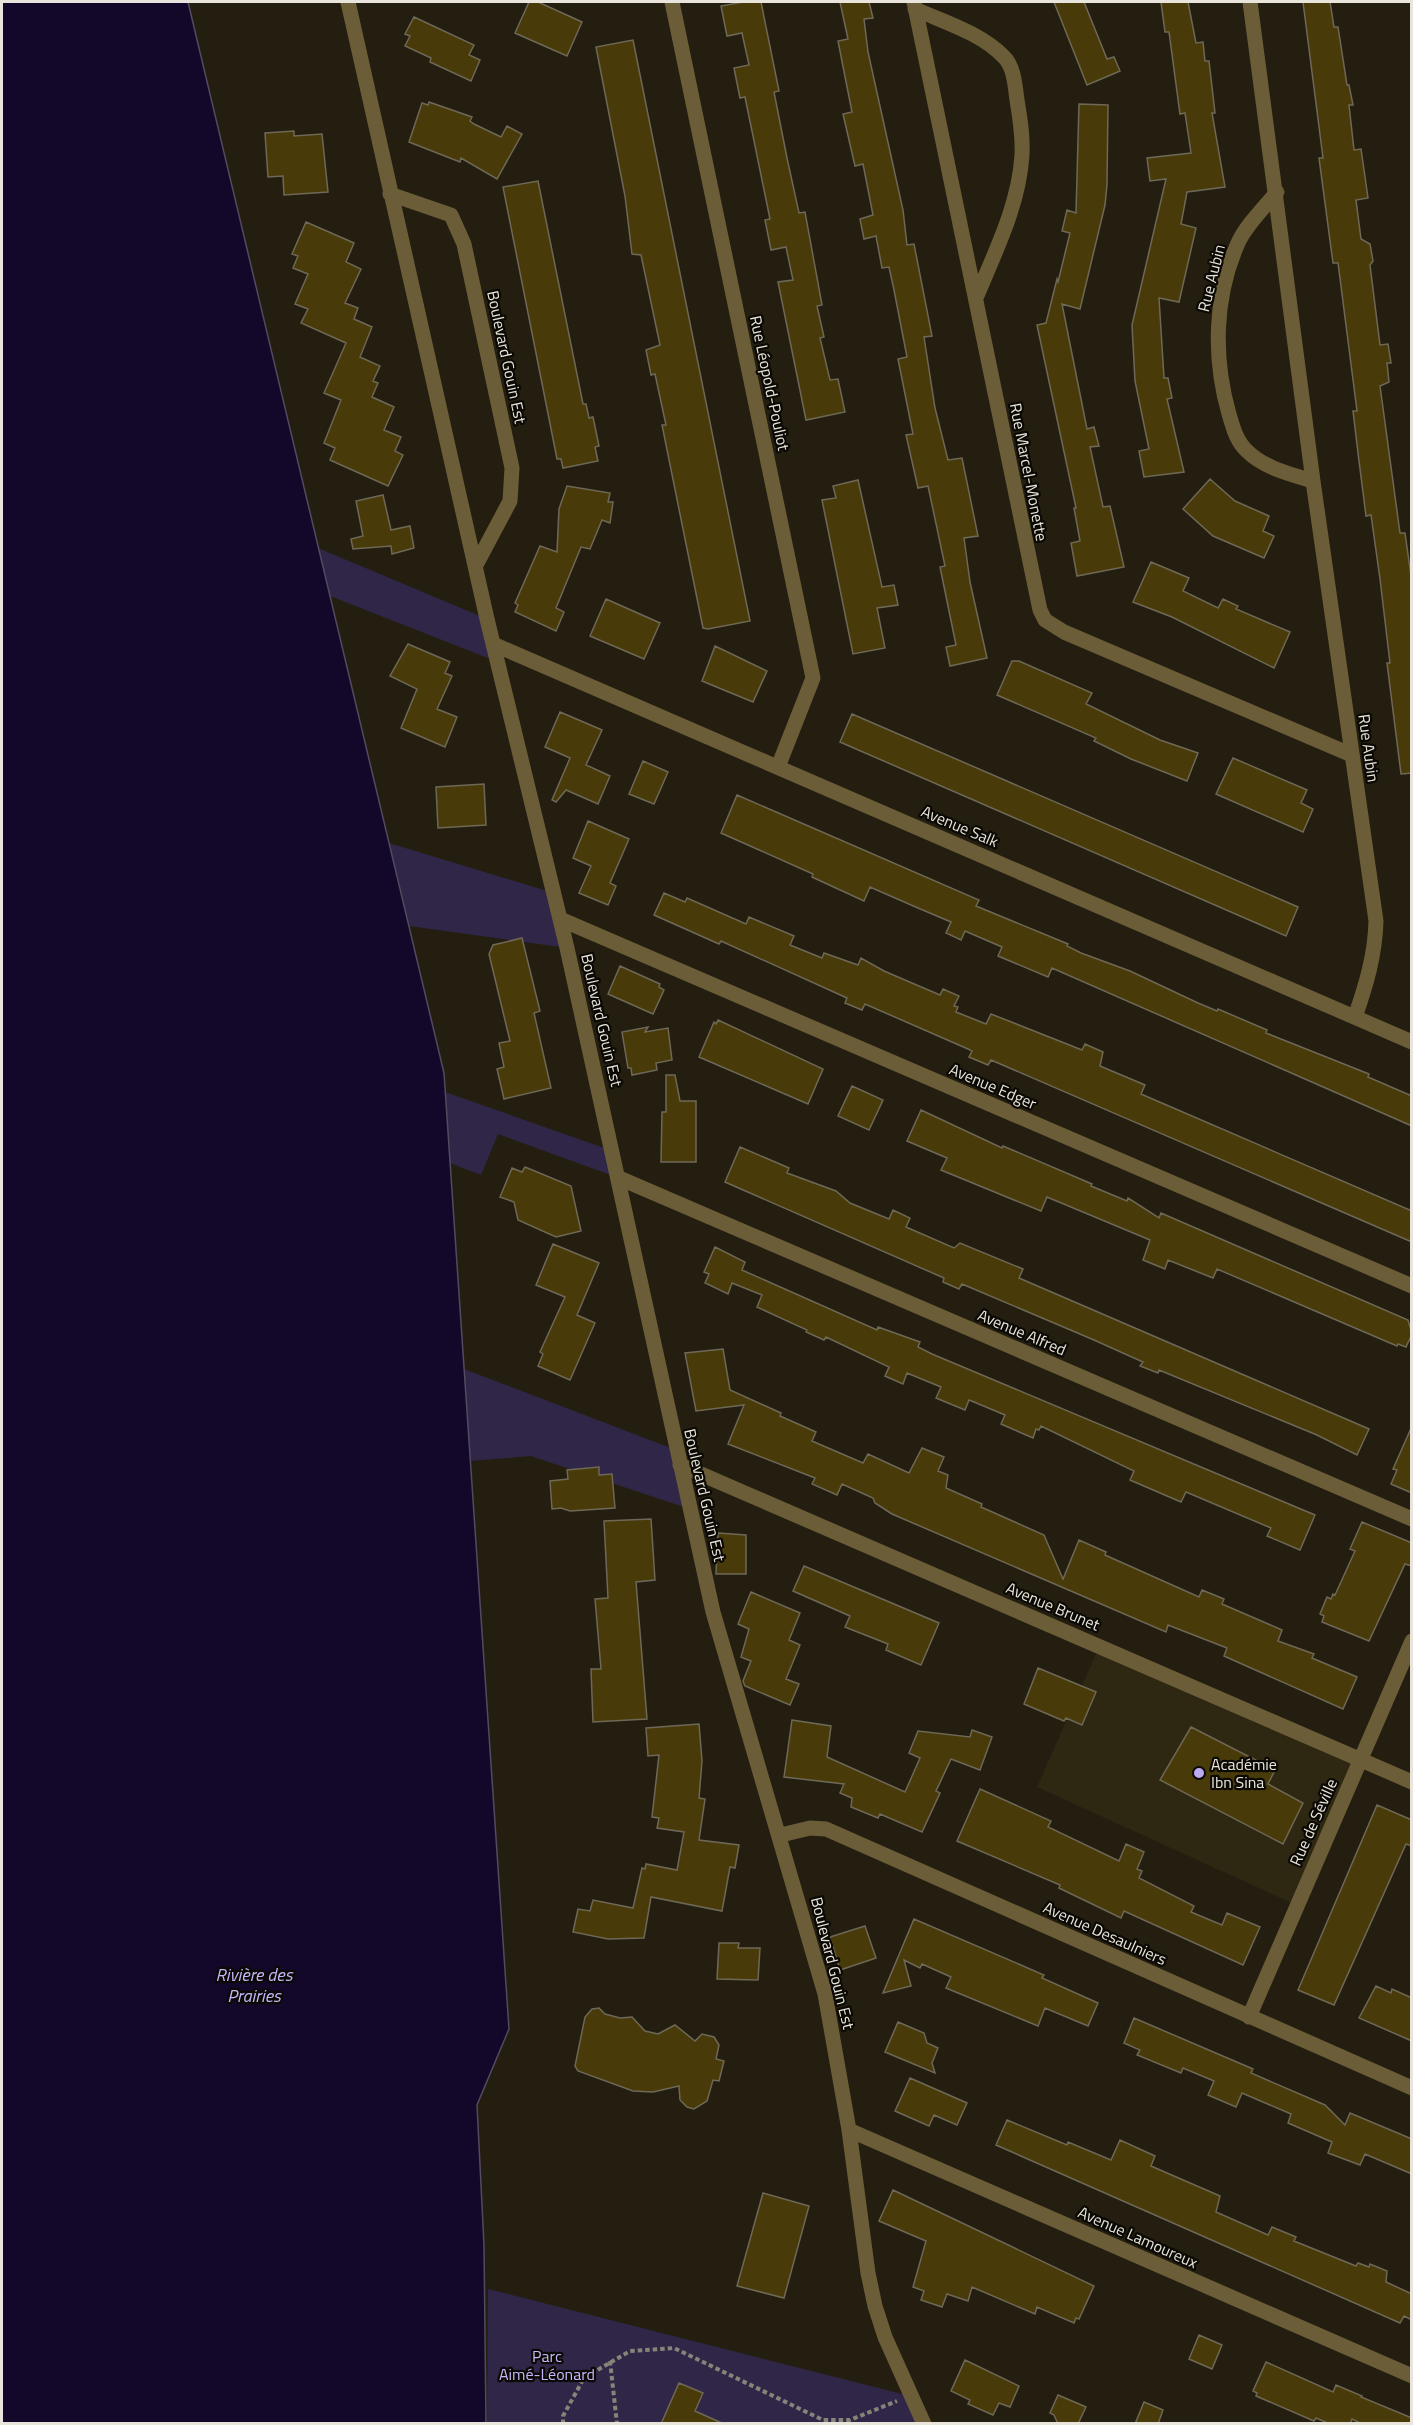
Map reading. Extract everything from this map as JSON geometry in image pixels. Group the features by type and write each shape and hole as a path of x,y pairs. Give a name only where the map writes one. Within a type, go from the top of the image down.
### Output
{"street":[{"name":"Boulevard Gouin Est","path":"348,2 493,644 560,919 619,1178 713,1612 781,1835 825,1994 849,2130 868,2273 875,2306 910,2396 924,2424"},
{"name":"Rue Léopold-Pouliot","path":"672,2 813,678 778,767"},
{"name":"Rue Aubin","path":"1250,2 1313,481 1376,921 1376,944 1370,976 1354,1017"},
{"name":"Rue Marcel-Monette","path":"915,5 1036,598 1046,620 1064,632 1352,755"},
{"path":"915,5 981,39 998,51 1006,58 1015,81 1022,145 1018,181 1009,215 975,299"},
{"name":"Rue Aubin","path":"1276,192 1238,241 1235,249 1219,315 1218,362 1226,403 1240,443 1248,452 1270,467 1313,481"},
{"name":"Boulevard Gouin Est","path":"390,194 451,215 464,244 512,468 510,501 476,565"},
{"name":"Avenue Salk","path":"493,644 1412,1042"},
{"name":"Avenue Edger","path":"560,919 1412,1286"},
{"name":"Avenue Alfred","path":"619,1178 1412,1519"},
{"name":"Avenue Brunet","path":"680,1465 1412,1782"},
{"name":"Rue de Séville","path":"1249,2017 1412,1641"},
{"name":"Avenue Desaulniers","path":"781,1835 810,1828 826,1829 1412,2088"},
{"name":"Avenue Lamoureux","path":"849,2130 1412,2376"}],"path":[{"path":"563,2424 563,2415 584,2378 610,2361 630,2352 674,2348 806,2412 830,2421 858,2418 910,2396"},
{"path":"610,2361 617,2424"}],"shaded area":[{"name":"Académie Ibn Sina","path":"1100,1645 1361,1760 1296,1905 1037,1787"}],"green space":[{"path":"318,548 487,619 498,662 330,596"},
{"path":"389,843 554,893 567,948 409,926"},
{"path":"445,1092 613,1151 619,1178 498,1134 481,1175 450,1163"},
{"path":"464,1369 676,1450 690,1509 531,1456 470,1461"},
{"name":"Parc Aimé-Léonard","path":"488,2289 910,2396 923,2424 487,2424"}],"water":[{"name":"Rivière des Prairies","path":"2,2 188,2 444,1073 509,2029 477,2105 484,2245 486,2423 2,2423"}],"building":[{"path":"529,2 538,2 582,22 567,56 515,33"},
{"path":"761,2 779,91 774,92 787,158 799,213 805,212 822,305 817,306 824,337 820,338 830,380 838,379 845,412 806,420 778,282 793,280 786,247 771,250 765,220 770,219 745,97 740,98 734,68 749,65 742,33 727,36 721,6"},
{"path":"840,2 869,2 873,18 864,19 868,52 903,210 907,245 914,244 932,336 924,337 935,408 948,460 962,458 978,536 964,538 970,582 987,658 950,666 946,647 956,645 940,567 945,566 928,486 918,488 906,435 913,434 898,359 907,357 894,290 889,267 882,268 876,236 864,239 860,219 873,215 863,164 855,166 843,114 852,112 838,41 848,39"},
{"path":"1054,2 1084,2 1107,59 1114,57 1120,71 1087,85"},
{"path":"1161,2 1188,2 1196,43 1203,42 1205,61 1209,61 1215,113 1212,113 1225,187 1187,192 1181,224 1196,228 1179,302 1159,298 1164,378 1168,378 1172,398 1167,399 1184,472 1144,477 1139,451 1149,449 1135,381 1132,325 1166,179 1150,181 1147,158 1191,153 1185,113 1180,114 1169,32 1165,32"},
{"path":"1303,2 1330,2 1334,27 1338,27 1347,85 1349,85 1353,105 1349,105 1354,150 1361,149 1368,198 1356,200 1361,239 1370,244 1373,261 1370,265 1380,345 1388,344 1391,363 1387,363 1389,382 1380,386 1400,533 1405,533 1412,583 1412,773 1401,774 1387,663 1390,663 1380,579 1371,515 1366,516 1358,453 1353,411 1357,411 1338,263 1333,263 1319,158 1323,158"},
{"path":"414,17 474,45 469,55 480,60 471,81 430,62 431,58 405,46 410,36 405,34"},
{"path":"633,40 750,621 708,629 703,628 662,425 666,425 655,374 651,375 646,350 660,345 641,255 632,254 625,196 596,47"},
{"path":"429,102 472,117 470,121 474,124 501,137 507,126 522,134 497,179 461,158 460,162 409,142 422,103 428,105"},
{"path":"1079,104 1108,105 1107,185 1105,205 1080,309 1062,304 1087,429 1094,427 1099,446 1090,447 1103,507 1110,506 1124,567 1077,576 1071,543 1080,541 1074,508 1076,508 1037,325 1046,323 1057,279 1058,282 1070,233 1062,231 1067,210 1076,213"},
{"path":"294,131 294,136 322,134 328,192 284,195 283,176 268,177 265,133"},
{"path":"538,181 583,404 586,404 589,418 593,417 599,446 595,447 598,461 563,468 561,459 557,459 503,187"},
{"path":"306,222 354,243 346,262 361,269 345,303 358,308 354,319 372,327 360,357 380,366 373,381 378,383 372,397 394,407 384,430 401,437 395,451 403,455 388,486 330,460 335,448 324,443 341,400 324,393 346,343 301,323 308,309 295,304 308,274 293,268 298,256 292,254"},
{"path":"1210,479 1235,501 1269,516 1263,531 1274,536 1264,558 1213,536 1183,509"},
{"path":"858,480 882,587 894,585 898,605 877,608 885,648 853,654 822,500 836,498 833,486"},
{"path":"567,486 610,493 608,502 613,502 610,523 602,520 590,549 581,547 556,608 564,612 556,631 515,612 518,605 515,603 540,546 557,552 559,509"},
{"path":"383,495 391,530 410,526 414,548 392,554 391,546 353,549 351,539 363,536 356,501"},
{"path":"1151,562 1189,578 1183,591 1218,608 1223,599 1238,606 1236,609 1290,632 1274,668 1172,617 1133,602"},
{"path":"606,599 660,623 644,659 590,636"},
{"path":"408,644 450,662 445,673 452,676 437,709 457,717 445,747 401,728 417,689 390,676"},
{"path":"715,646 767,671 753,702 702,681"},
{"path":"1012,661 1019,661 1092,693 1086,704 1160,740 1198,753 1187,781 1131,759 1094,741 1096,738 997,695"},
{"path":"560,712 602,730 586,765 610,776 598,804 566,790 556,802 552,800 570,758 545,747"},
{"path":"852,714 1298,907 1286,936 840,742"},
{"path":"1233,758 1307,790 1301,803 1313,809 1303,832 1216,794"},
{"path":"643,761 668,772 654,804 629,794"},
{"path":"484,784 486,825 438,828 436,787"},
{"path":"737,795 979,900 976,906 1068,944 1067,946 1081,953 1130,971 1198,1003 1267,1030 1266,1033 1369,1074 1368,1077 1412,1096 1412,1126 1052,968 1048,977 998,956 1002,947 965,931 961,940 946,933 951,922 870,887 864,901 812,877 813,874 721,833"},
{"path":"588,821 629,839 610,883 616,886 608,905 579,893 591,866 573,858"},
{"path":"664,893 685,902 687,898 746,924 749,917 794,936 790,945 822,958 824,953 858,965 861,958 884,971 940,995 943,989 959,996 954,1006 958,1007 956,1012 986,1024 991,1014 1082,1050 1085,1044 1103,1052 1100,1066 1145,1085 1141,1094 1412,1211 1412,1242 991,1060 988,1065 969,1057 972,1051 968,1049 865,1004 862,1010 845,1003 847,998 721,941 719,944 654,915"},
{"path":"522,938 540,1011 534,1013 551,1088 504,1099 497,1069 504,1067 499,1043 510,1041 489,954 493,945"},
{"path":"620,966 660,984 659,987 664,990 653,1014 608,994"},
{"path":"718,1020 823,1069 808,1104 699,1057 714,1022 716,1024"},
{"path":"648,1027 645,1032 668,1028 672,1060 656,1063 657,1070 632,1075 631,1068 628,1068 622,1032"},
{"path":"666,1075 675,1075 680,1101 696,1101 696,1162 661,1162 662,1112 666,1112"},
{"path":"852,1086 883,1100 869,1130 838,1116"},
{"path":"921,1110 1002,1148 1003,1146 1092,1184 1091,1186 1127,1201 1128,1198 1159,1218 1161,1213 1408,1320 1412,1334 1406,1347 1398,1344 1397,1346 1217,1269 1213,1278 1168,1260 1165,1269 1143,1260 1150,1240 1047,1197 1041,1211 941,1170 947,1158 907,1141"},
{"path":"740,1147 789,1168 787,1173 836,1191 850,1203 889,1219 893,1210 910,1218 906,1227 954,1248 960,1243 1023,1269 1019,1278 1369,1429 1357,1455 1317,1435 1159,1370 1158,1373 1140,1366 1143,1362 962,1284 959,1289 943,1282 944,1278 725,1182"},
{"path":"525,1167 571,1186 581,1231 556,1237 518,1220 514,1202 500,1197 512,1168 522,1172"},
{"path":"553,1244 599,1263 577,1315 595,1323 570,1380 538,1366 543,1354 540,1352 565,1297 536,1285"},
{"path":"715,1247 745,1262 742,1270 877,1330 878,1327 920,1342 918,1347 932,1354 1315,1515 1300,1550 1267,1536 1271,1528 1186,1492 1181,1502 1130,1480 1134,1471 1041,1426 1039,1430 1036,1429 1033,1438 1001,1424 1005,1415 974,1402 969,1400 965,1410 936,1398 941,1387 907,1373 903,1384 885,1376 889,1367 826,1337 824,1340 806,1332 807,1330 757,1307 762,1295 732,1283 728,1294 705,1283 709,1274 704,1272"},
{"path":"723,1349 730,1390 816,1432 812,1441 863,1463 868,1454 909,1473 922,1448 944,1457 938,1471 948,1475 946,1488 982,1504 981,1507 1044,1535 1063,1579 1079,1540 1106,1552 1105,1555 1199,1597 1202,1590 1224,1599 1222,1604 1282,1630 1278,1641 1314,1654 1312,1658 1357,1677 1343,1709 1224,1656 1227,1648 1168,1625 1166,1632 892,1514 875,1503 873,1498 842,1484 837,1495 812,1484 815,1478 728,1444 744,1405 696,1411 685,1353"},
{"path":"1412,1426 1412,1493 1391,1484 1397,1470 1393,1469"},
{"path":"599,1467 599,1475 612,1474 615,1508 570,1511 561,1508 552,1509 550,1481 568,1479 567,1470"},
{"path":"651,1519 655,1580 636,1582 647,1719 593,1722 591,1669 601,1669 595,1599 608,1598 604,1521"},
{"path":"1362,1522 1412,1543 1412,1566 1405,1564 1369,1641 1322,1622 1324,1616 1320,1614 1327,1597 1331,1599 1333,1594 1335,1595 1355,1551 1350,1549"},
{"path":"718,1533 746,1535 746,1574 716,1574"},
{"path":"804,1566 939,1623 921,1665 886,1650 888,1644 845,1627 850,1616 793,1591"},
{"path":"751,1592 800,1613 789,1640 800,1645 786,1679 799,1684 790,1705 745,1686 743,1681 751,1661 741,1657 749,1629 738,1624"},
{"path":"1038,1668 1096,1692 1082,1725 1066,1718 1064,1721 1024,1704"},
{"path":"792,1720 831,1726 827,1757 905,1792 920,1758 909,1753 918,1731 970,1737 972,1730 992,1737 980,1770 951,1759 936,1791 940,1793 922,1832 880,1814 878,1818 851,1807 852,1798 840,1793 844,1784 784,1777"},
{"path":"699,1724 702,1761 699,1798 705,1799 699,1840 739,1845 735,1868 730,1867 722,1911 651,1897 644,1938 608,1939 573,1932 578,1909 590,1911 593,1900 633,1908 642,1868 645,1869 646,1864 677,1870 684,1832 657,1828 659,1818 652,1817 659,1755 648,1756 646,1728"},
{"path":"1191,1727 1275,1770 1268,1784 1303,1803 1283,1844 1160,1780"},
{"path":"980,1789 1051,1821 1048,1827 1119,1861 1126,1844 1144,1852 1137,1869 1142,1871 1139,1878 1194,1906 1191,1912 1222,1925 1227,1913 1260,1927 1243,1965 1124,1911 1121,1918 1059,1888 1060,1885 957,1841"},
{"path":"1377,1805 1412,1820 1412,1846 1406,1844 1334,2005 1298,1990"},
{"path":"914,1919 1044,1975 1042,1978 1098,2003 1088,2026 1045,2008 1038,2026 946,1988 951,1977 922,1964 920,1968 904,1960 911,1986 883,1993"},
{"path":"865,1926 876,1958 840,1970 830,1937"},
{"path":"719,1943 739,1943 738,1948 760,1948 758,1980 717,1979"},
{"path":"1376,1986 1391,1993 1392,1989 1412,1998 1412,2041 1359,2018"},
{"path":"599,2008 605,2014 620,2018 632,2017 645,2031 658,2034 675,2025 695,2041 702,2034 714,2037 719,2045 716,2059 724,2061 719,2081 713,2080 707,2101 694,2109 687,2107 680,2100 679,2086 653,2092 633,2091 578,2071 575,2066 585,2017 592,2009"},
{"path":"1134,2018 1253,2069 1251,2073 1325,2105 1345,2125 1350,2113 1412,2139 1412,2174 1365,2154 1360,2165 1328,2153 1332,2142 1288,2123 1291,2114 1242,2093 1236,2107 1208,2095 1214,2081 1183,2068 1181,2073 1137,2055 1140,2050 1124,2043"},
{"path":"898,2022 924,2033 927,2043 938,2048 932,2063 935,2073 885,2052"},
{"path":"910,2078 967,2103 957,2125 934,2115 929,2126 895,2111"},
{"path":"1007,2120 1111,2160 1120,2140 1155,2156 1151,2166 1220,2196 1216,2212 1268,2235 1272,2227 1296,2237 1294,2241 1356,2266 1358,2263 1369,2267 1370,2264 1387,2271 1386,2282 1412,2294 1412,2320 1404,2316 1400,2323 996,2145"},
{"path":"893,2190 1094,2286 1079,2319 1076,2318 1074,2323 1037,2307 1035,2314 972,2287 968,2301 947,2294 942,2307 921,2300 924,2291 913,2287 926,2241 879,2221"},
{"path":"763,2193 809,2206 784,2298 737,2286"},
{"path":"1199,2335 1222,2345 1212,2369 1189,2359"},
{"path":"965,2360 1019,2386 1010,2407 999,2403 993,2415 968,2404 970,2400 951,2391"},
{"path":"1266,2362 1333,2392 1336,2385 1362,2396 1412,2418 1412,2424 1362,2424 1352,2419 1350,2424 1330,2424 1316,2418 1314,2421 1256,2396 1257,2393 1253,2391"},
{"path":"679,2383 703,2393 695,2411 724,2424 661,2424"},
{"path":"1058,2395 1086,2407 1078,2424 1058,2424 1054,2415 1050,2413"},
{"path":"1144,2402 1163,2410 1158,2424 1135,2424"}],"place":[{"name":"Académie Ibn Sina","path":"1199,1773"}]}
